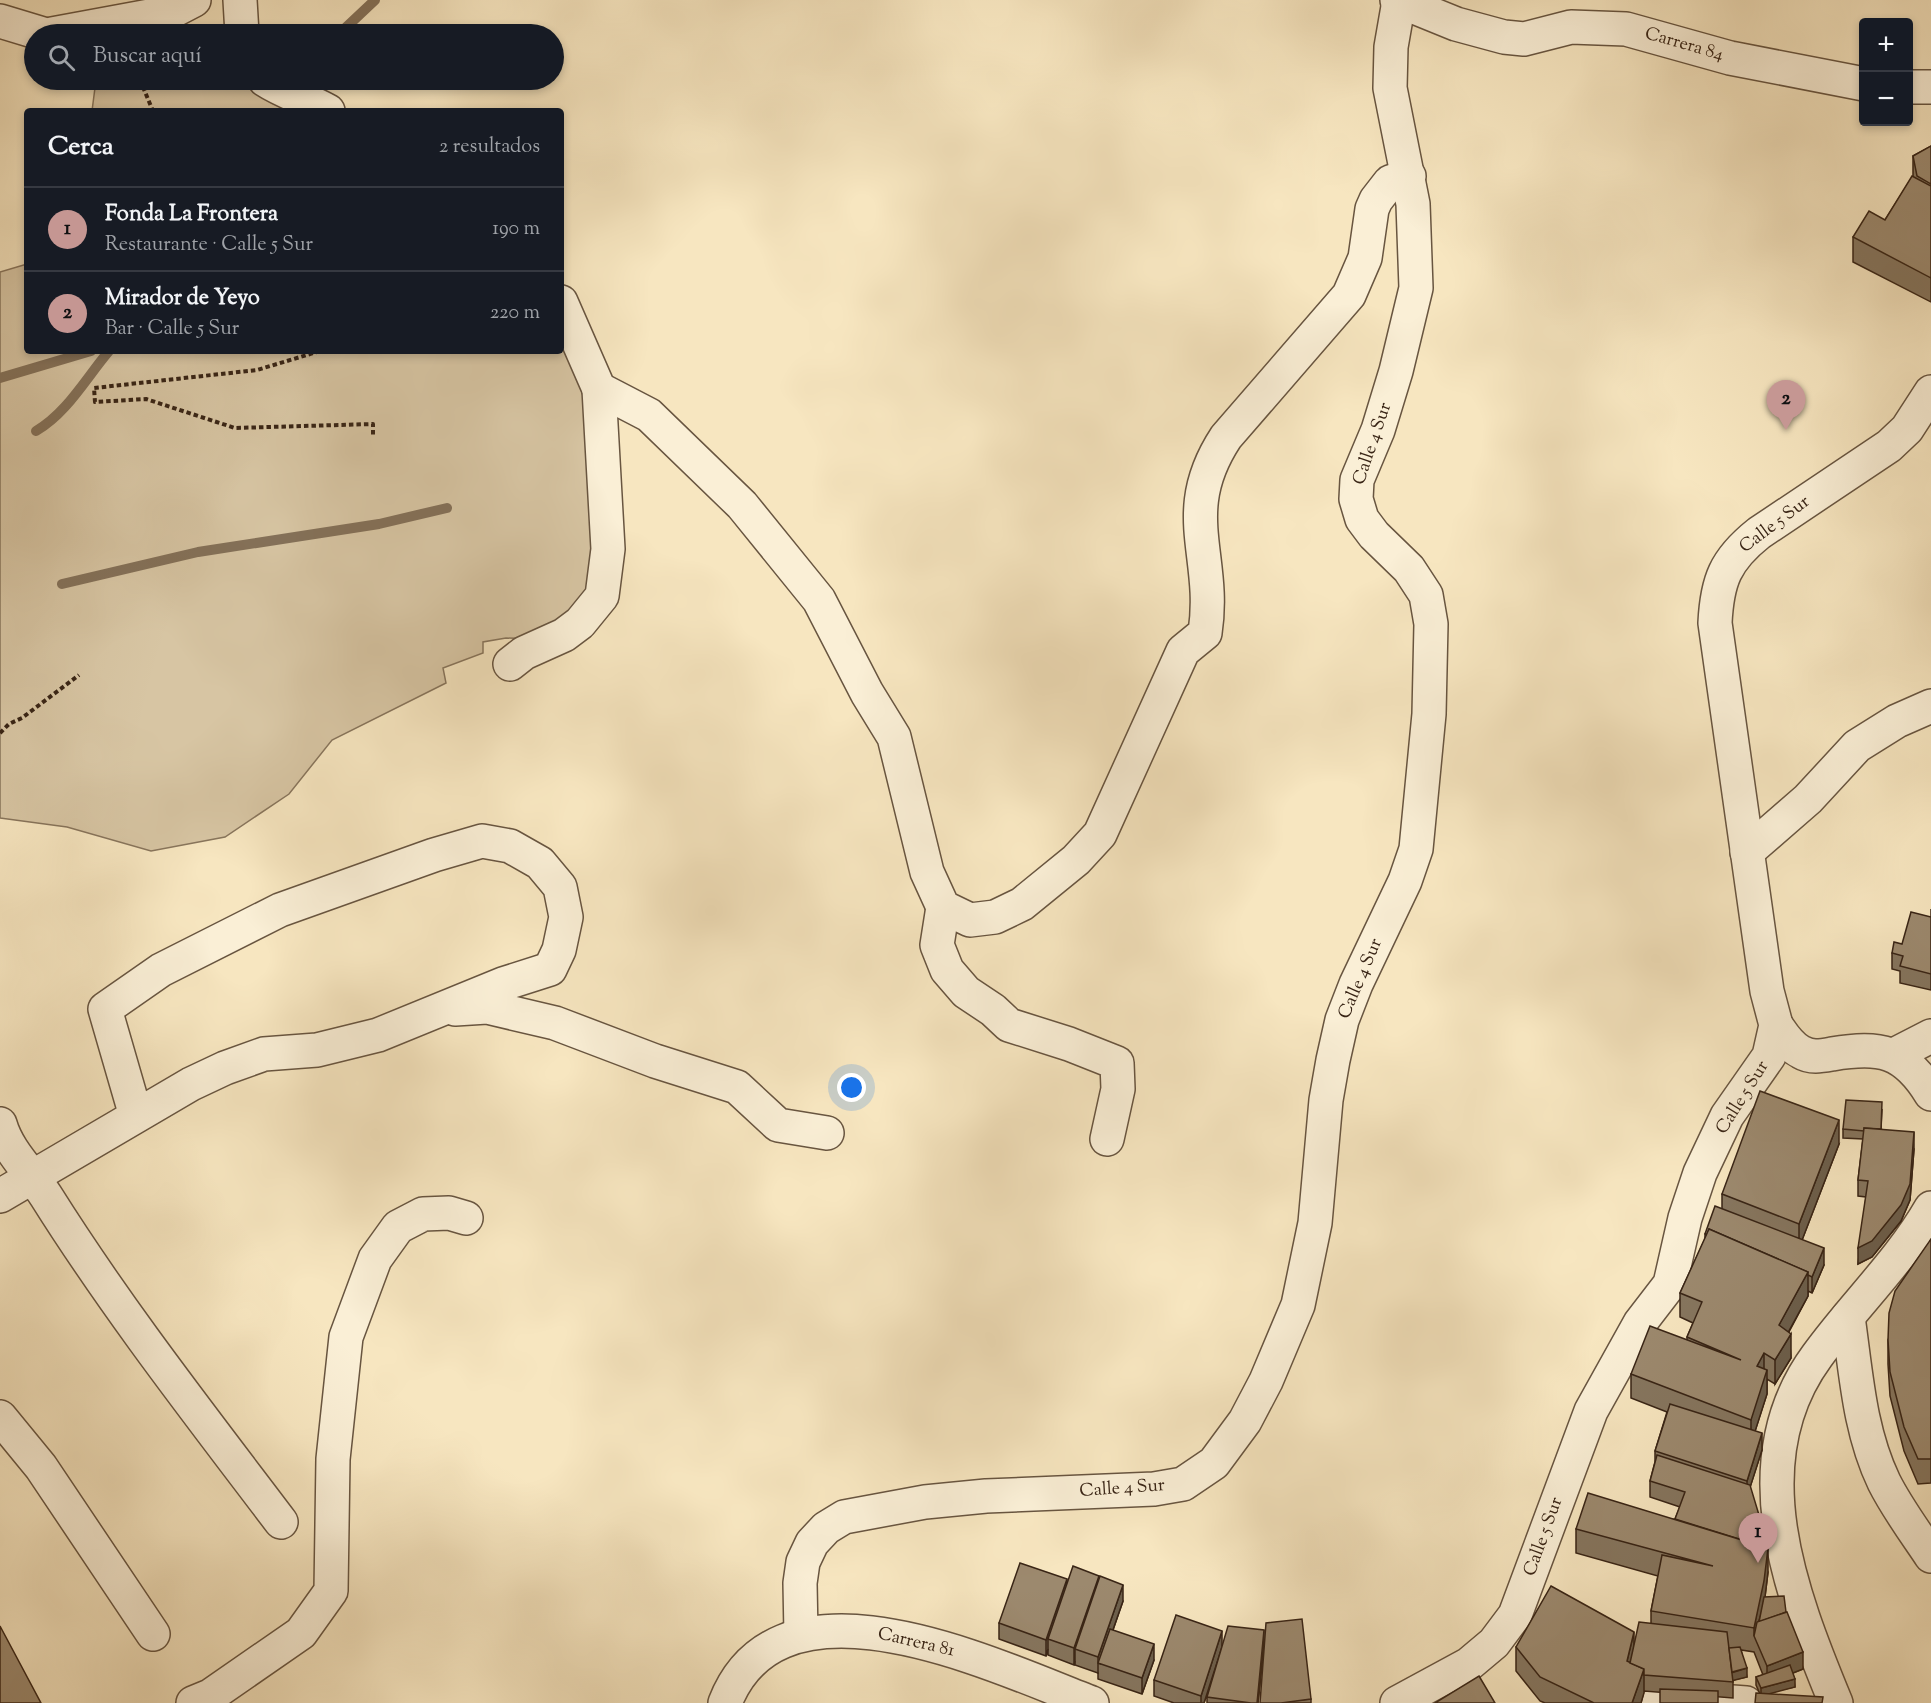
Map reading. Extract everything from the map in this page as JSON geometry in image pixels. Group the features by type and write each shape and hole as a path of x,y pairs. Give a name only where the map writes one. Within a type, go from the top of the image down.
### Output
{"street":[{"path":"106,24 171,12 194,0"},
{"path":"240,0 241,24"},
{"name":"Carrera 84","path":"1398,1 1456,24 1504,37 1524,39 1571,27 1626,29 1730,58 1859,83"},
{"name":"Calle 4 Sur","path":"801,1635 800,1583 803,1562 812,1543 826,1528 844,1517 925,1502 986,1496 1154,1489 1184,1484 1214,1463 1245,1421 1286,1338 1298,1305 1315,1223 1326,1100 1342,1020 1405,881 1416,849 1429,714 1431,624 1426,595 1409,569 1374,535 1362,519 1356,499 1357,480 1378,430 1394,381 1416,288 1416,232 1409,176 1390,88 1391,48 1398,1"},
{"path":"0,21 24,28"},
{"path":"1913,87 1931,87"},
{"path":"281,90 323,108"},
{"path":"943,907 970,920 995,917 1022,904 1076,860 1100,834 1183,651 1205,633 1207,603 1198,512 1205,476 1214,455 1226,437 1349,295 1365,258 1372,210 1376,200 1390,182 1409,176"},
{"path":"510,664 524,653 564,635 580,623 602,596 608,549 599,389 564,309"},
{"path":"599,389 649,415 741,505 819,600 867,693 894,737 927,872 943,907 938,945 947,969 966,992 993,1010 1009,1025 1069,1044 1117,1063 1118,1089 1107,1139"},
{"name":"Calle 5 Sur","path":"1400,1702 1469,1664 1494,1643 1515,1615 1591,1411 1640,1323 1670,1284 1685,1218 1701,1173 1727,1116 1769,1056 1776,1025 1770,1009 1715,623 1721,577 1739,549 1759,532 1889,446 1907,429 1931,392"},
{"path":"1747,852 1808,799 1857,746 1873,734 1931,706"},
{"path":"0,1197 191,1084 264,1054 317,1050 368,1037 445,1009 503,984 550,969 559,950 566,917 560,887 540,863 510,846 482,841 434,855 280,910 162,970 105,1009 136,1116"},
{"path":"445,1009 487,1007 555,1023 655,1061 737,1087 778,1125 827,1133"},
{"path":"1776,1025 1791,1046 1802,1053 1816,1057 1863,1049 1894,1055 1920,1077 1931,1094"},
{"path":"1894,1055 1931,1036"},
{"path":"0,1124 6,1144 34,1176 133,1326 281,1522"},
{"path":"1836,1703 1815,1652 1791,1581 1780,1533 1776,1470 1782,1423 1801,1379 1906,1245 1931,1208"},
{"path":"193,1703 210,1696 272,1656 302,1633 331,1591 333,1460 346,1336 375,1259 398,1227 423,1214 449,1213 466,1218"},
{"path":"1848,1317 1860,1405 1872,1452 1895,1500 1931,1556"},
{"path":"0,1417 41,1467 153,1634"},
{"name":"Carrera 81","path":"725,1703 732,1686 758,1656 785,1639 801,1635 856,1632 892,1634 950,1650 1092,1703"},
{"path":"1655,1703 1664,1697 1746,1703"}],"path":[{"path":"145,90 152,108"},
{"path":"310,354 257,370 94,388 95,402 146,399 235,428 373,424 373,436"},
{"path":"0,733 9,724 37,708 79,675"}],"shaded area":[{"path":"95,90 255,90 300,108 92,108"},
{"path":"24,265 24,354 564,354 564,326 586,387 595,562 584,606 536,639 506,638 483,642 483,653 443,668 446,683 332,740 289,794 225,837 151,851 67,827 0,818 0,272"}],"building":[{"path":"1931,146 1931,184 1917,176 1913,156"},
{"path":"1912,176 1931,186 1931,278 1853,237 1869,211 1885,220"},
{"path":"1911,912 1931,917 1931,974 1900,966 1903,956 1892,953 1894,942 1902,944"},
{"path":"1760,1091 1839,1120 1799,1224 1722,1194"},
{"path":"1846,1100 1882,1102 1881,1129 1864,1128 1864,1131 1843,1129"},
{"path":"1864,1128 1914,1132 1910,1184 1901,1205 1872,1241 1858,1248 1868,1181 1858,1180"},
{"path":"1715,1206 1824,1248 1812,1277 1808,1275 1808,1272 1709,1229 1707,1235 1705,1234"},
{"path":"1709,1229 1808,1272 1779,1325 1791,1334 1775,1360 1764,1353 1757,1366 1767,1370 1751,1420 1631,1374 1650,1326 1741,1360 1687,1337 1702,1302 1680,1293"},
{"path":"1931,1239 1931,1459 1918,1459 1904,1427 1890,1372 1889,1313 1895,1291"},
{"path":"1670,1404 1762,1433 1747,1481 1655,1451"},
{"path":"1657,1455 1750,1485 1759,1515 1752,1543 1675,1519 1685,1492 1650,1481"},
{"path":"1588,1493 1768,1548 1754,1628 1651,1611 1662,1555 1713,1566 1576,1529"},
{"path":"1020,1563 1067,1579 1046,1640 999,1623"},
{"path":"1073,1566 1099,1576 1074,1648 1048,1639"},
{"path":"1100,1576 1123,1585 1098,1657 1075,1649"},
{"path":"1551,1586 1634,1632 1627,1661 1644,1669 1632,1703 1594,1703 1540,1677 1516,1647"},
{"path":"1784,1596 1786,1612 1759,1622 1764,1597"},
{"path":"1787,1612 1803,1652 1767,1666 1754,1636 1757,1622"},
{"path":"1176,1615 1222,1631 1201,1696 1154,1680"},
{"path":"1302,1619 1311,1699 1260,1703 1266,1623"},
{"path":"1639,1622 1727,1632 1733,1682 1644,1675 1644,1669 1630,1663"},
{"path":"0,1626 41,1703 0,1703"},
{"path":"1228,1626 1264,1630 1257,1703 1207,1697"},
{"path":"1110,1629 1154,1644 1142,1678 1098,1663"},
{"path":"1740,1647 1747,1668 1732,1672 1729,1648"},
{"path":"1790,1665 1795,1679 1761,1688 1756,1677"},
{"path":"1479,1676 1495,1703 1435,1703"},
{"path":"1660,1689 1718,1691 1718,1703 1660,1703"},
{"path":"1756,1693 1823,1697 1822,1703 1755,1703"}],"waterway":[{"path":"350,24 375,0"},
{"path":"0,378 81,354"},
{"path":"36,431 67,405 107,354"},
{"path":"62,584 198,552 379,524 447,508"}],"place":[{"name":"Mirador de Yeyo","path":"1786,430"},
{"name":"Fonda La Frontera","path":"1758,1563"}]}
